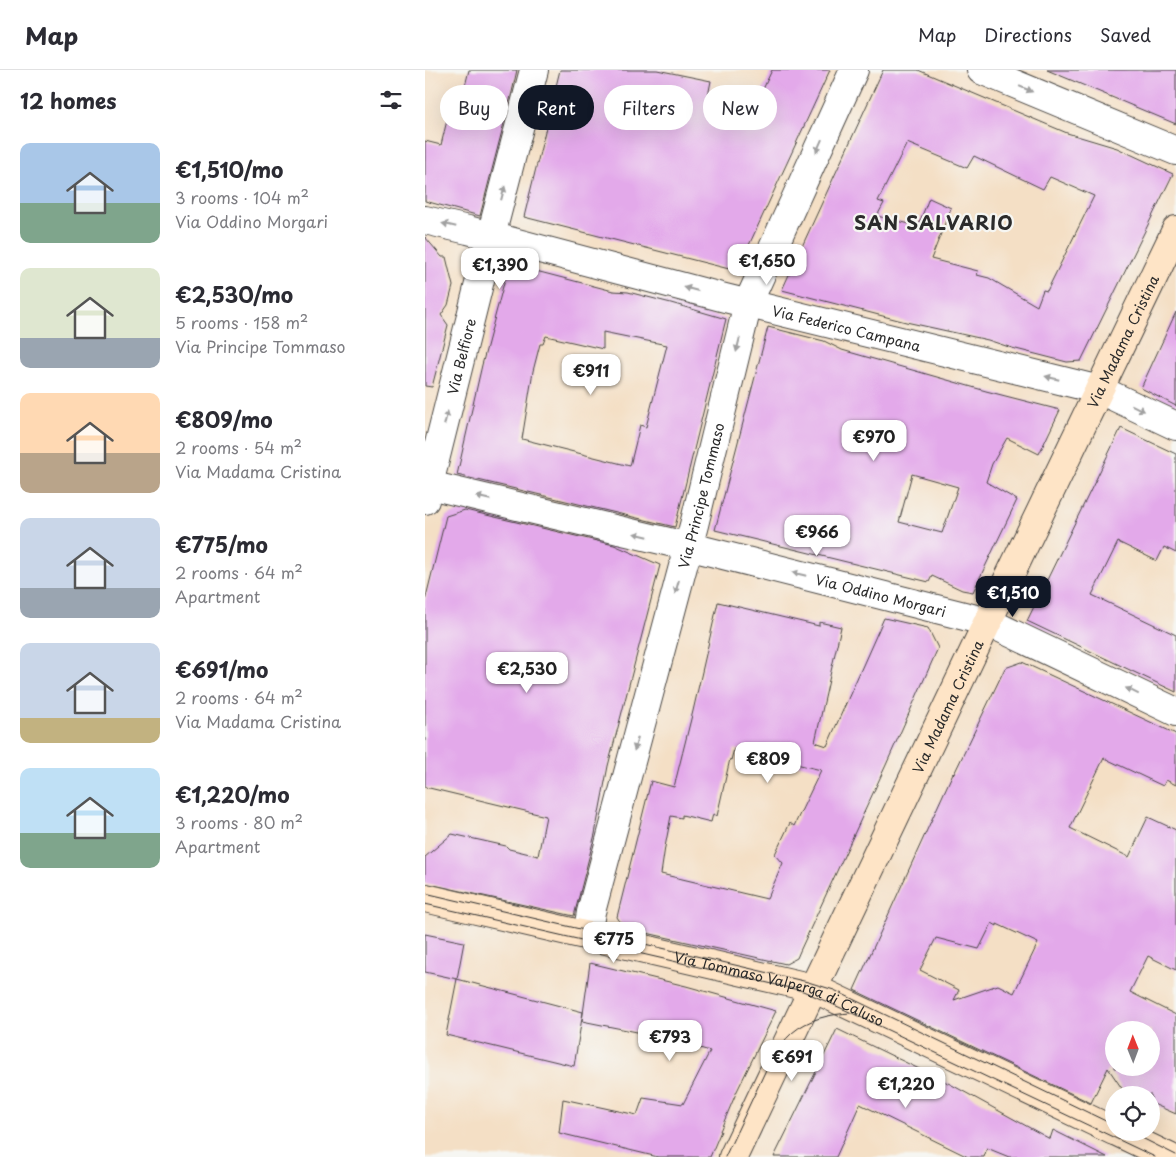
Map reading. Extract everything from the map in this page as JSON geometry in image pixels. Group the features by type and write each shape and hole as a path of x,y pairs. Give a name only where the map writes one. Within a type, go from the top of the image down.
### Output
{"street":[{"name":"Via Belfiore","path":"426,490 534,70"},
{"name":"Via Principe Tommaso","path":"587,936 590,917 688,546 748,303 854,70"},
{"path":"981,70 1176,151"},
{"name":"Via Federico Campana","path":"425,220 1099,390 1176,426"},
{"name":"Via Madama Cristina","path":"733,1157 1176,230"},
{"name":"Via Oddino Morgari","path":"426,490 688,546 988,622 1176,712"},
{"name":"Via Tommaso Valperga di Caluso","path":"425,898 813,988 1105,1127"},
{"name":"Via Tommaso Valperga di Caluso","path":"1134,1141 1169,1157"}],"building":[{"path":"469,70 517,70 508,108 508,85 465,85"},
{"path":"560,70 657,70 711,81 710,85 703,85 703,130 777,130 777,85 765,85 772,70 830,70 737,271 524,217 545,130 594,130 594,85 556,85"},
{"path":"883,70 918,70 1067,133 1117,148 1173,174 1081,361 1067,362 988,340 906,322 782,290","holes":["907,143 967,168 974,156 1043,189 1050,177 1094,196 1047,291 1043,290 1037,306 989,278 977,275 978,271 931,259 951,208 929,198 918,226 877,216 884,203 878,201"]},
{"path":"1047,70 1176,70 1176,124"},
{"path":"445,130 502,130 480,216 425,201 425,141 441,145"},
{"path":"425,237 442,257 446,257 453,286 448,305 441,315 448,325 432,387 425,386"},
{"path":"509,264 613,291 628,292 726,319 675,527 457,475 482,365","holes":["603,332 667,345 646,427 640,425 630,466 522,439 533,371 540,344 543,344 546,336 603,349"]},
{"path":"1176,312 1176,406 1141,388"},
{"path":"768,327 824,341 842,350 986,391 1060,410 1039,454 1007,438 992,464 986,482 1017,500 973,592 962,590 932,576 929,582 715,530","holes":["912,474 958,487 942,533 899,522"]},
{"path":"1121,428 1176,454 1176,553 1164,547 1157,561 1118,542 1092,595 1176,635 1176,692 1027,621"},
{"path":"465,510 614,545 660,565 608,766 595,834 574,916 425,883 425,857 452,834 506,846 509,849 538,856 546,816 425,787 425,601 446,516"},
{"path":"718,602 819,626 819,622 841,627 815,742 827,746 884,618 928,628 938,648 797,958 786,964 624,928 617,917 651,781 674,787","holes":["734,749 821,770 794,826 790,823 775,854 783,863 767,899 661,874 671,816 682,818 682,815 711,822 713,814 717,816"]},
{"path":"1022,662 1176,734 1176,785 1166,780 1163,786 1104,758 1070,828 1129,857 1148,817 1176,830 1176,970 1148,956 1130,992 1176,1015 1176,1114 1160,1107 1160,1086 1120,1086 1113,1076 1160,1076 1160,1021 1105,1021 1105,1074 1091,1103 854,990 1005,668","holes":["992,923 997,926 997,924 1038,943 1014,993 998,985 954,1000 959,990 920,970 936,938 979,949"]},
{"path":"425,934 464,942 457,979 425,972"},
{"path":"590,963 686,986 776,1011 737,1091 710,1157 658,1157 559,1133 563,1099 637,1115 643,1098 683,1104 710,1051 662,1037 582,1021"},
{"path":"457,979 583,1012 574,1066 446,1035"},
{"path":"837,1029 950,1084 1050,1139 1053,1130 1107,1157 1009,1157 987,1148 984,1157 968,1157 860,1104 836,1157 774,1157"}],"tram line":[{"path":"425,893 808,982 834,990 1105,1121"},
{"path":"425,904 803,991 1155,1157"},
{"path":"725,1157 772,1057 786,1039 798,1028 812,1021 827,1016 851,1013"},
{"path":"1148,1141 1176,1155"}],"district":[{"name":"SAN SALVARIO","path":"934,222"}]}
